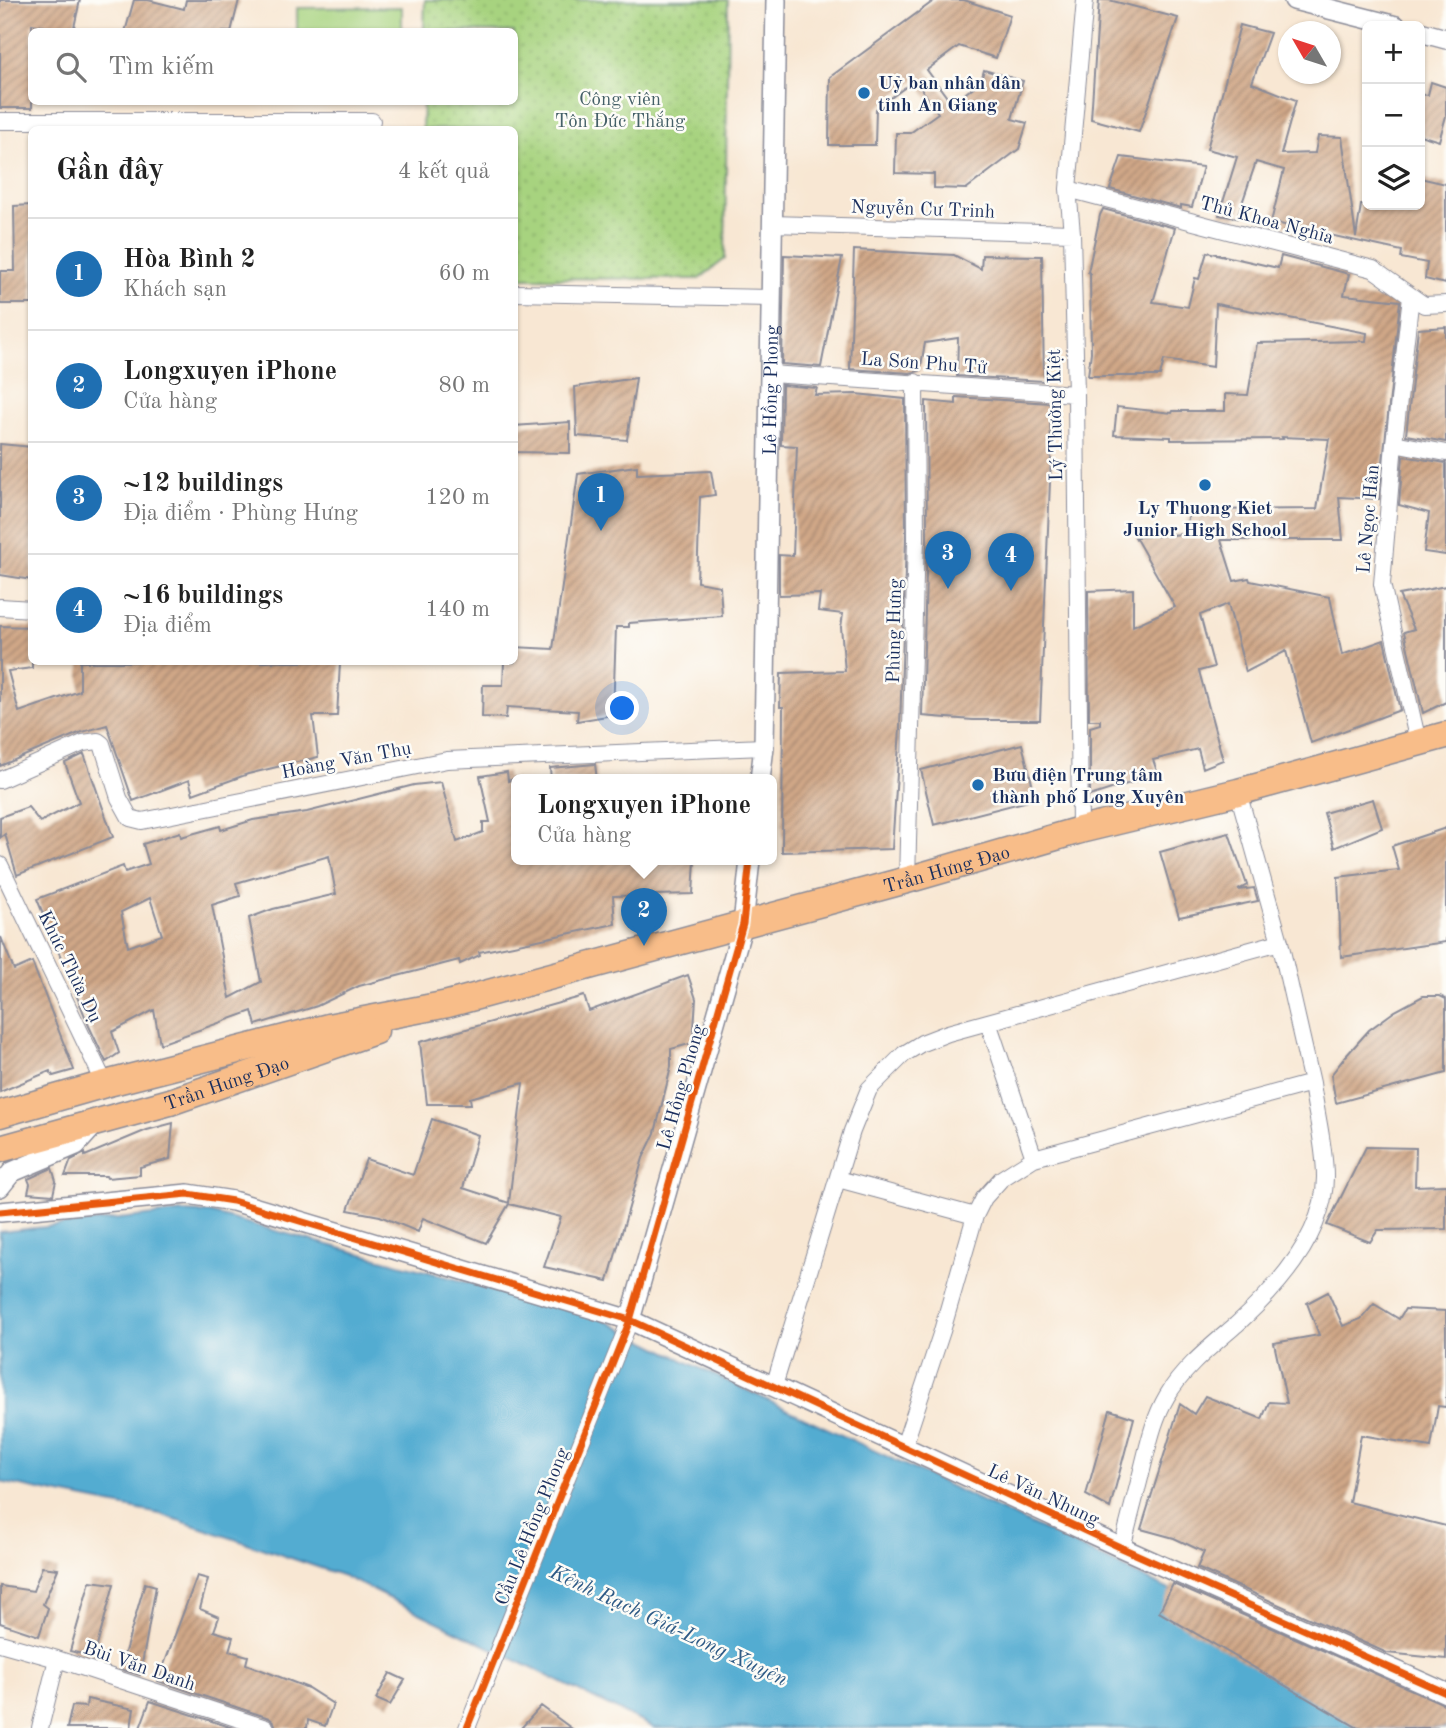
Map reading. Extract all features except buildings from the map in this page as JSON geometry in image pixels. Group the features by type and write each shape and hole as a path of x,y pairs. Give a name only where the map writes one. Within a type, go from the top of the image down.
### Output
{"highway":[{"name":"Trần Hưng Đạo","path":"0,1114 328,1027 448,1004 907,880 1080,830 1238,792 1446,735"},
{"name":"Trần Hưng Đạo","path":"0,1149 170,1102 325,1050 448,1004"}],"street":[{"name":"Lê Hồng Phong","path":"761,774 764,747 776,0"},
{"name":"Lý Thường Kiệt","path":"1080,830 1076,394 1072,233 1068,189 1086,0"},
{"path":"1294,0 1376,21"},
{"path":"1425,33 1446,39"},
{"path":"0,121 96,125 252,125 372,121"},
{"name":"Thủ Khoa Nghĩa","path":"1068,189 1373,269 1424,305 1446,304"},
{"name":"Nguyễn Cư Trinh","path":"772,224 1072,233"},
{"path":"518,293 772,298"},
{"name":"Lê Ngọc Hân","path":"1411,296 1394,443 1382,584 1418,742"},
{"name":"La Sơn Phu Tử","path":"770,374 1076,394"},
{"name":"Phùng Hưng","path":"907,880 916,538 915,382"},
{"path":"1394,443 1446,453"},
{"path":"0,607 28,610"},
{"name":"Hoàng Văn Thụ","path":"0,780 83,743 98,741 102,744 119,798 130,818 142,821 447,760 764,747"},
{"path":"1122,1548 1156,1417 1168,1393 1188,1370 1278,1283 1300,1251 1322,1200 1325,1177 1312,1083 1280,942 1238,792"},
{"name":"Khúc Thừa Dụ","path":"0,865 105,1084"},
{"name":"Lê Hồng Phong","path":"627,1327 743,924 749,865"},
{"path":"774,1386 860,1106 869,1089 904,1054 948,1033 1280,942"},
{"path":"988,1022 1034,1158"},
{"path":"904,1446 942,1331 975,1216 984,1198 1001,1179 1034,1158 1312,1083"},
{"path":"0,1187 12,1172 76,1145 96,1123"},
{"path":"838,1179 975,1216"},
{"name":"Lê Văn Nhung","path":"0,1212 188,1194 233,1201 627,1327 774,1386 1122,1548 1446,1693"},
{"name":"Cầu Lê Hồng Phong","path":"467,1728 627,1327"},
{"name":"Bùi Văn Danh","path":"0,1643 57,1659 266,1728"},
{"path":"40,1728 57,1659"}],"green space":[{"name":"Công viên Tôn Đức Thắng","path":"425,0 728,0 725,259 699,279 518,278 518,126 422,126 423,105 518,105 518,28 424,28"},
{"path":"402,7 402,28 297,28 297,8"}],"water":[{"name":"Kênh Rạch Giá-Long Xuyên","path":"182,1212 210,1213 600,1318 689,1363 1411,1704 1446,1728 654,1728 344,1576 160,1514 0,1482 0,1232"}],"cycle path":[{"path":"467,1728 630,1320 743,924 749,865"},
{"path":"0,1212 188,1194 233,1201 630,1320 1122,1548 1446,1693"}],"place":[{"name":"Uỷ ban nhân dân tỉnh An Giang","path":"864,93"},
{"name":"Ly Thuong Kiet Junior High School","path":"1205,485"},
{"name":"Hòa Bình 2","path":"601,531"},
{"name":"~12 buildings","path":"948,589"},
{"name":"~16 buildings","path":"1011,591"},
{"name":"Bưu điện Trung tâm thành phố Long Xuyên","path":"978,785"},
{"name":"Longxuyen iPhone","path":"644,946"}]}
